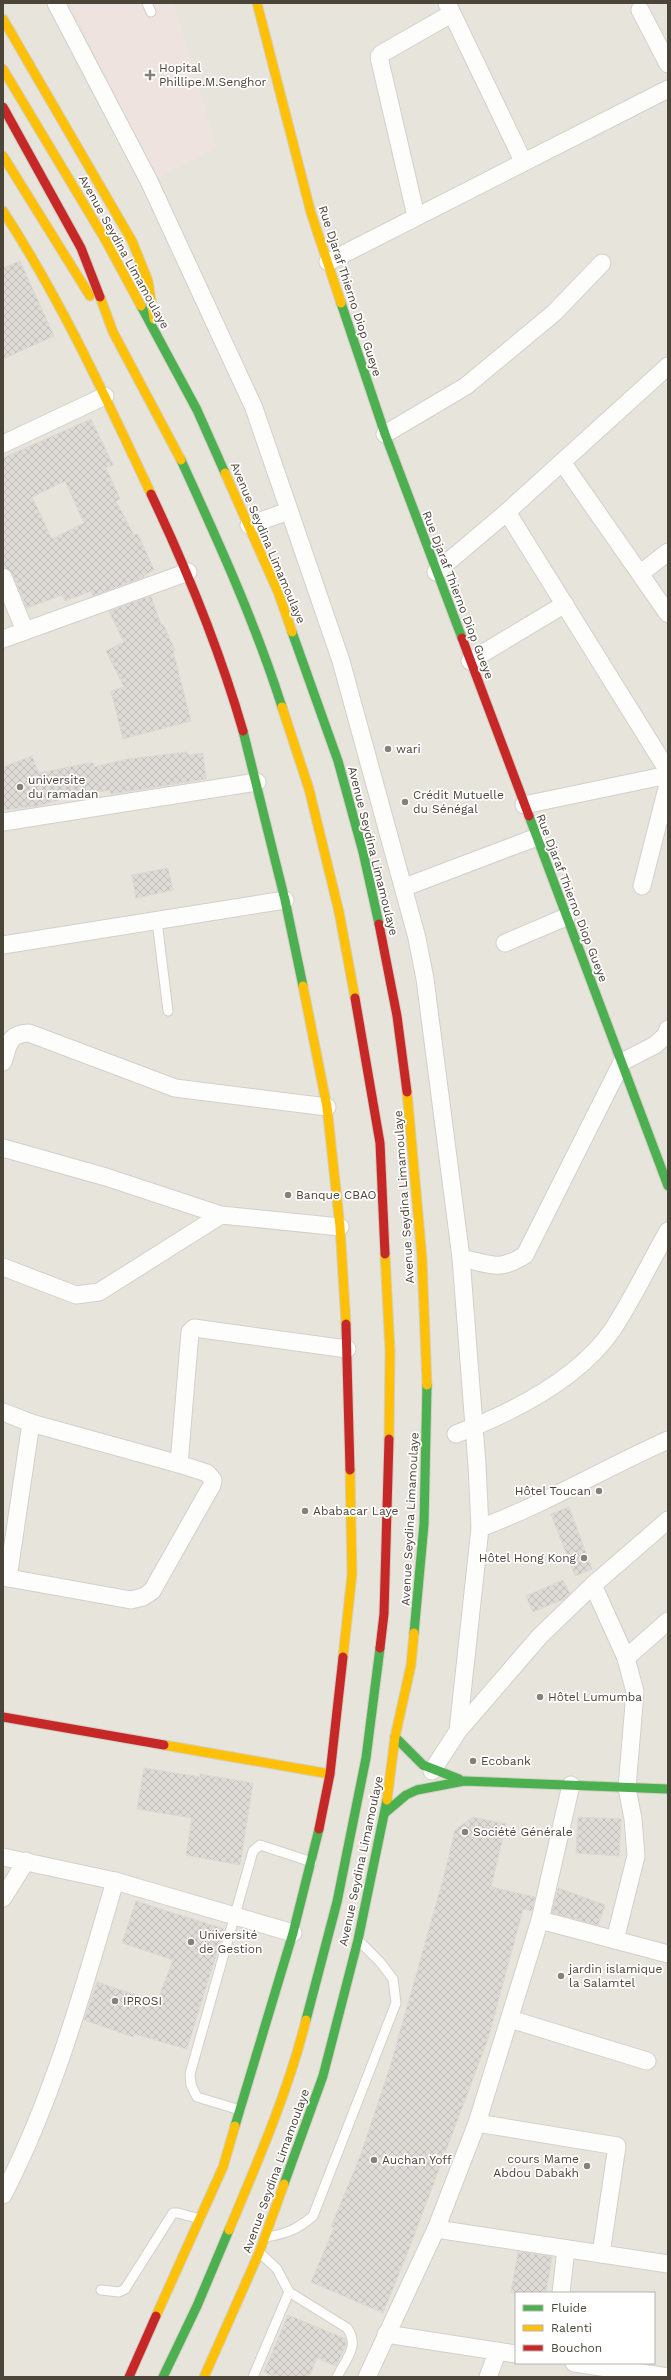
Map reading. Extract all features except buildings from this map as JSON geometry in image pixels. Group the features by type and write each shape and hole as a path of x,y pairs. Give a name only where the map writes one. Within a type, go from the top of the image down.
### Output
{"main road":[{"name":"Rue Djaraf Thierno Diop Gueye","path":"257,3 311,213 385,434 668,1186"},
{"path":"3,19 132,241 148,281 156,334"},
{"name":"Avenue Seydina Limamoulaye","path":"3,69 106,241 197,410 278,592 313,686 338,760 359,836 382,936 408,1098 422,1258 428,1412 424,1524 418,1604 411,1665 395,1737 386,1812 358,1940 323,2076 259,2253 204,2377"},
{"name":"Avenue Seydina Limamoulaye","path":"3,107 81,248 113,332 175,447 226,559 272,676 309,789 339,912 368,1065 380,1143 390,1351 389,1504 384,1614 366,1758 337,1902 320,1971 295,2060 257,2163 197,2306 163,2377"},
{"path":"3,156 113,332"},
{"path":"3,211 28,252 105,396 188,572 226,671 257,782 286,900 327,1107 340,1227 346,1349 352,1574 330,1774 312,1862 293,1933 223,2167 201,2220 129,2377"},
{"path":"3,1717 330,1774"},
{"path":"395,1737 411,1756 432,1772 464,1781"},
{"path":"386,1812 406,1795 417,1790 464,1781 668,1789"}],"street":[{"path":"56,3 149,181 254,408 341,661 405,887 425,979 461,1258 474,1427 480,1528 458,1731"},
{"path":"416,216 379,57 449,8 523,161"},
{"path":"640,10 668,64"},
{"path":"328,262 662,91 668,105"},
{"path":"385,434 466,386 554,313 602,263"},
{"path":"436,572 507,512 668,366"},
{"path":"3,444 105,396"},
{"path":"562,462 641,573 668,614"},
{"path":"249,525 289,511"},
{"path":"507,512 668,771"},
{"path":"641,573 668,552"},
{"path":"3,639 188,572"},
{"path":"3,577 25,632"},
{"path":"470,661 565,604"},
{"path":"524,805 668,775"},
{"path":"3,822 257,782"},
{"path":"642,886 668,784"},
{"path":"405,887 537,837"},
{"path":"3,946 286,900"},
{"path":"506,943 566,917"},
{"path":"461,1258 499,1266 510,1265 525,1255 622,1062 655,1045 666,1035 668,1029"},
{"path":"3,1062 10,1040 18,1034 29,1033 175,1088 327,1107"},
{"path":"3,1148 106,1177 221,1215 340,1227"},
{"path":"3,1267 76,1295 99,1292 221,1215"},
{"path":"456,1434 474,1427 557,1383 587,1358 612,1330 668,1231"},
{"path":"179,1464 190,1332 194,1328 346,1349"},
{"path":"3,1412 31,1423 208,1473 213,1480 212,1485 152,1591 143,1597 131,1600 6,1577 31,1423"},
{"path":"480,1528 501,1521 619,1462 668,1440"},
{"path":"432,1772 458,1731 540,1636 593,1585 668,1520"},
{"path":"593,1585 626,1658 635,1692 627,1788 636,1856 615,1940"},
{"path":"626,1658 668,1621"},
{"path":"366,2377 436,2229 477,2122 540,1920 571,1785"},
{"path":"3,1857 115,1881 234,1914 293,1933"},
{"path":"3,1898 26,1861"},
{"path":"3,2195 16,2169 53,2078 115,1881"},
{"path":"540,1920 668,1954"},
{"path":"510,2019 647,2061"},
{"path":"477,2122 617,2146 601,2254"},
{"path":"436,2229 668,2264"},
{"path":"560,2292 566,2249"},
{"path":"386,2334 515,2354"},
{"path":"488,2377 498,2351"},
{"path":"578,2368 668,2377"}],"lane":[{"path":"147,3 151,12"},
{"path":"157,921 168,1010"},
{"path":"241,2110 197,2097 191,2085 190,2074 252,1851 260,1845 312,1862"},
{"path":"265,2237 284,2234 299,2228 314,2216 396,2003 393,1979 380,1962 358,1940"},
{"path":"102,2290 119,2292 125,2289 172,2213 178,2213 201,2220"},
{"path":"259,2253 277,2269 289,2292 347,2328 352,2336 354,2344 337,2377"},
{"path":"253,2377 289,2292"}],"shaded area":[{"path":"3,3 668,3 668,2377 3,2377"},
{"name":"Hopital Phillipe.M.Senghor","path":"70,3 174,3 217,148 155,179"}],"traffic: fast":[{"path":"341,303 385,434 462,638"},
{"path":"141,306 197,410 225,473"},
{"path":"181,460 248,613 282,707"},
{"path":"292,632 338,761 363,852 379,924"},
{"path":"243,731 285,900 303,986"},
{"path":"529,816 668,1186"},
{"path":"414,1633 424,1524 427,1385"},
{"path":"306,2020 337,1902 366,1758 380,1648"},
{"path":"395,1737 423,1765 459,1779"},
{"path":"386,1812 406,1795 417,1790 464,1781 668,1789"},
{"path":"284,2184 323,2076 358,1940 387,1800"},
{"path":"235,2126 293,1933 319,1829"},
{"path":"163,2377 197,2306 229,2230"}],"traffic: slow":[{"path":"257,3 311,213 341,303"},
{"path":"3,19 132,241 148,281 154,319"},
{"path":"3,69 106,241 141,306"},
{"path":"3,156 90,296"},
{"path":"3,211 44,279 82,350 151,494"},
{"path":"100,297 113,332 181,460"},
{"path":"225,473 278,592 292,632"},
{"path":"282,707 309,789 339,912 355,998"},
{"path":"303,986 327,1107 340,1227 346,1324"},
{"path":"407,1092 422,1258 427,1385"},
{"path":"385,1254 390,1351 389,1439"},
{"path":"343,1657 352,1574 350,1470"},
{"path":"387,1800 395,1737 411,1665 414,1633"},
{"path":"164,1745 330,1774"},
{"path":"229,2230 281,2100 299,2047 306,2020"},
{"path":"156,2316 223,2167 235,2126"},
{"path":"204,2377 259,2253 284,2184"}],"traffic: jam":[{"path":"3,107 81,248 100,297"},
{"path":"151,494 178,552 202,611 224,670 243,731"},
{"path":"462,638 529,816"},
{"path":"379,924 397,1016 407,1092"},
{"path":"355,998 380,1143 385,1254"},
{"path":"346,1324 350,1470"},
{"path":"380,1648 384,1614 389,1439"},
{"path":"319,1829 330,1774 343,1657"},
{"path":"3,1717 164,1745"},
{"path":"129,2377 156,2316"}],"place":[{"name":"Hopital Phillipe.M.Senghor","path":"150,75"},
{"name":"wari","path":"388,749"},
{"name":"universite du ramadan","path":"20,787"},
{"name":"Crédit Mutuelle du Sénégal","path":"405,802"},
{"name":"Banque CBAO","path":"288,1195"},
{"name":"Hôtel Toucan","path":"599,1491"},
{"name":"Ababacar Laye","path":"305,1511"},
{"name":"Hôtel Hong Kong","path":"584,1558"},
{"name":"Hôtel Lumumba","path":"540,1697"},
{"name":"Ecobank","path":"473,1761"},
{"name":"Société Générale","path":"465,1832"},
{"name":"Université de Gestion","path":"191,1942"},
{"name":"jardin islamique la Salamtel","path":"561,1976"},
{"name":"IPROSI","path":"115,2001"},
{"name":"Auchan Yoff","path":"374,2160"},
{"name":"cours Mame Abdou Dabakh","path":"587,2166"}]}
